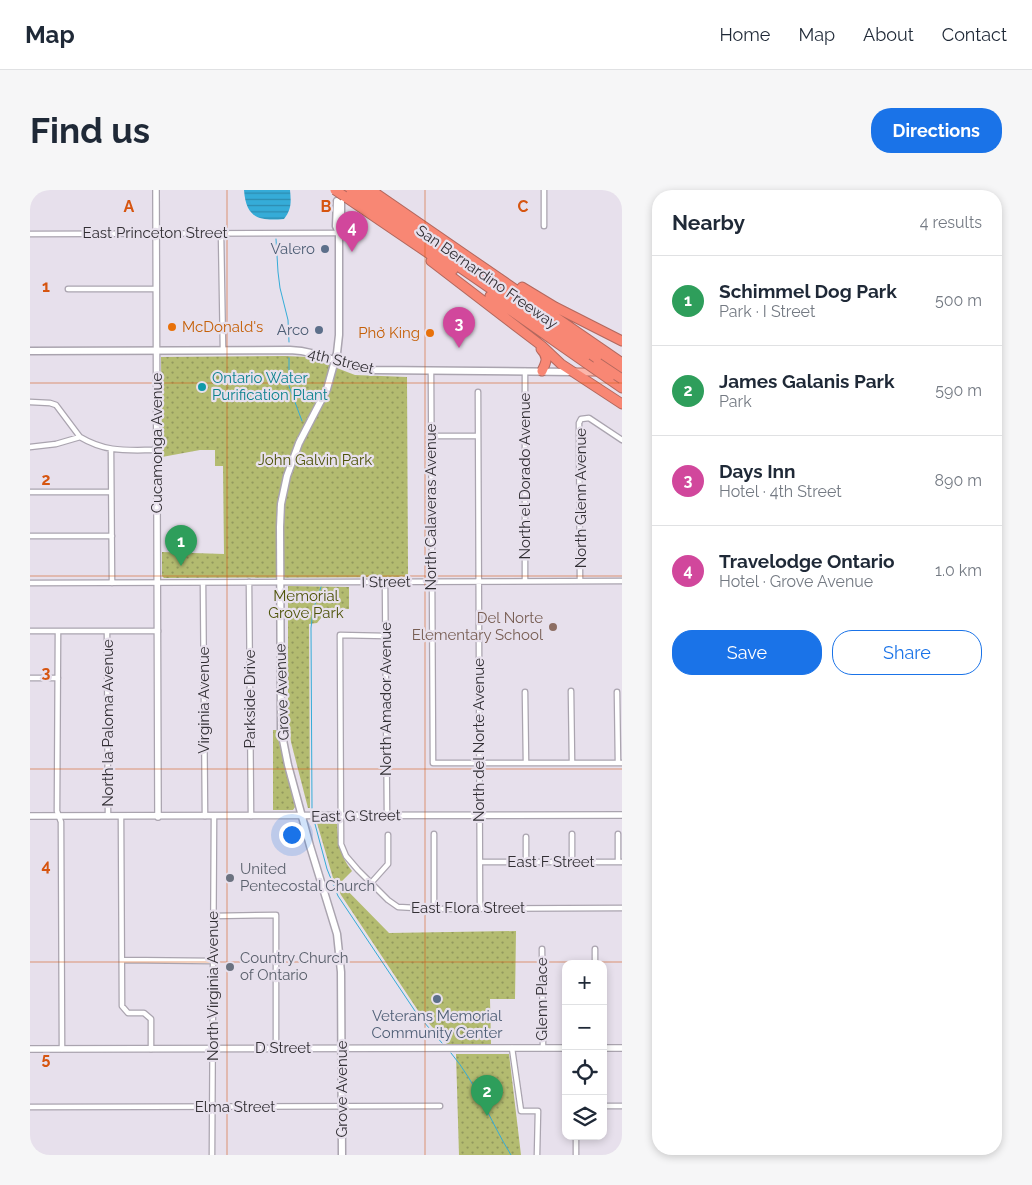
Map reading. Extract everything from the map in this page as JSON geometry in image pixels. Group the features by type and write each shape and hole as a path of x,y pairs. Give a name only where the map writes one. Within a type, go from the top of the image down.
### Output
{"highway":[{"name":"San Bernardino Freeway","path":"335,190 342,197 424,250 622,388"},
{"path":"359,190 622,371"},
{"name":"San Bernardino Freeway","path":"371,190 622,363"},
{"path":"342,197 622,379"},
{"path":"424,250 432,263 574,372 622,404"},
{"path":"476,262 500,272 555,307 622,341"},
{"path":"532,340 546,355 546,363 542,372"}],"main road":[{"name":"Grove Avenue","path":"342,197 339,233 339,335 336,360 327,389 299,443 287,476 281,504 280,582 281,730 288,765 319,878 332,912 340,957 342,1155"},
{"name":"4th Street","path":"30,351 288,350 314,352 368,370 622,371"}],"street":[{"name":"Cucamonga Avenue","path":"156,190 158,817"},
{"path":"544,190 544,226"},
{"name":"East Princeton Street","path":"30,234 156,232 339,233"},
{"path":"221,232 222,350"},
{"path":"68,289 156,289"},
{"name":"North Calaveras Avenue","path":"431,371 433,763 480,763"},
{"name":"North el Dorado Avenue","path":"524,371 525,580"},
{"name":"North del Norte Avenue","path":"478,392 480,908"},
{"path":"30,402 56,405 80,437 94,445 111,450 157,450"},
{"name":"North Glenn Avenue","path":"580,581 580,423 585,417 589,418 622,440"},
{"path":"432,436 478,436"},
{"path":"30,447 56,444 80,437"},
{"path":"111,450 112,583"},
{"path":"30,492 112,492"},
{"path":"30,536 112,536"},
{"name":"I Street","path":"30,583 622,581"},
{"name":"Parkside Drive","path":"249,582 251,816"},
{"name":"North Amador Avenue","path":"385,582 387,815"},
{"name":"Virginia Avenue","path":"203,583 205,816"},
{"path":"58,630 58,811 62,832 62,1049"},
{"name":"North la Paloma Avenue","path":"107,630 108,816"},
{"path":"30,631 158,630"},
{"name":"East Flora Street","path":"386,636 340,636 341,844 346,856 388,900 398,907 434,909 622,908"},
{"path":"30,678 58,678"},
{"path":"571,691 572,763"},
{"path":"525,692 526,764"},
{"path":"480,763 620,763 617,692"},
{"name":"East G Street","path":"30,816 622,814"},
{"path":"121,816 122,1006 128,1013 144,1013 151,1020 151,1049"},
{"name":"North Virginia Avenue","path":"212,1155 214,816"},
{"path":"434,834 434,909"},
{"path":"572,834 572,862"},
{"path":"618,834 620,862"},
{"path":"371,883 388,864 388,835"},
{"path":"526,837 526,862"},
{"name":"East F Street","path":"480,862 620,862"},
{"path":"214,916 276,915 276,1048"},
{"name":"Glenn Place","path":"542,949 542,1048"},
{"path":"595,949 595,960"},
{"path":"122,960 213,961"},
{"path":"512,1048 521,1112 538,1111 537,1155"},
{"name":"D Street","path":"30,1049 562,1048"},
{"path":"607,1048 622,1048"},
{"name":"Elma Street","path":"30,1107 440,1106"},
{"path":"607,1106 622,1106"},
{"path":"576,1140 576,1155"}],"green space":[{"name":"John Galvin Park","path":"161,357 308,357 355,375 407,377 408,576 164,578 162,576 162,552 224,554 223,466 215,466 215,450 200,450 162,457"},
{"name":"Memorial Grove Park","path":"288,586 349,587 349,609 329,608 317,623 309,624 310,808 308,808 291,742 288,714"},
{"path":"273,730 276,730 295,807 293,810 273,810"},
{"path":"317,823 337,824 340,849 352,871 340,883 389,933 516,931 515,999 490,999 491,1044 447,1044 419,1012 341,895 333,878"},
{"path":"456,1054 509,1054 521,1155 459,1155"}],"water":[{"path":"244,190 290,190 291,198 287,215 284,219 275,220 256,216 248,207"}],"waterway":[{"path":"276,239 280,288 288,320 289,342"},
{"path":"289,358 289,386 302,421"},
{"path":"312,808 311,628 313,610 321,587"},
{"path":"315,824 327,869 338,896 417,1014 442,1043"},
{"path":"451,1053 476,1090 511,1155"}],"place":[{"name":"Valero","path":"325,249"},
{"name":"Travelodge Ontario","path":"352,252"},
{"name":"McDonald's","path":"172,327"},
{"name":"Arco","path":"319,330"},
{"name":"Phở King","path":"430,333"},
{"name":"Days Inn","path":"459,348"},
{"name":"Ontario Water Purification Plant","path":"202,387"},
{"name":"Schimmel Dog Park","path":"181,566"},
{"name":"Del Norte Elementary School","path":"553,627"},
{"name":"United Pentecostal Church","path":"230,878"},
{"name":"Country Church of Ontario","path":"230,967"},
{"name":"Veterans Memorial Community Center","path":"437,999"},
{"name":"James Galanis Park","path":"487,1116"}]}
